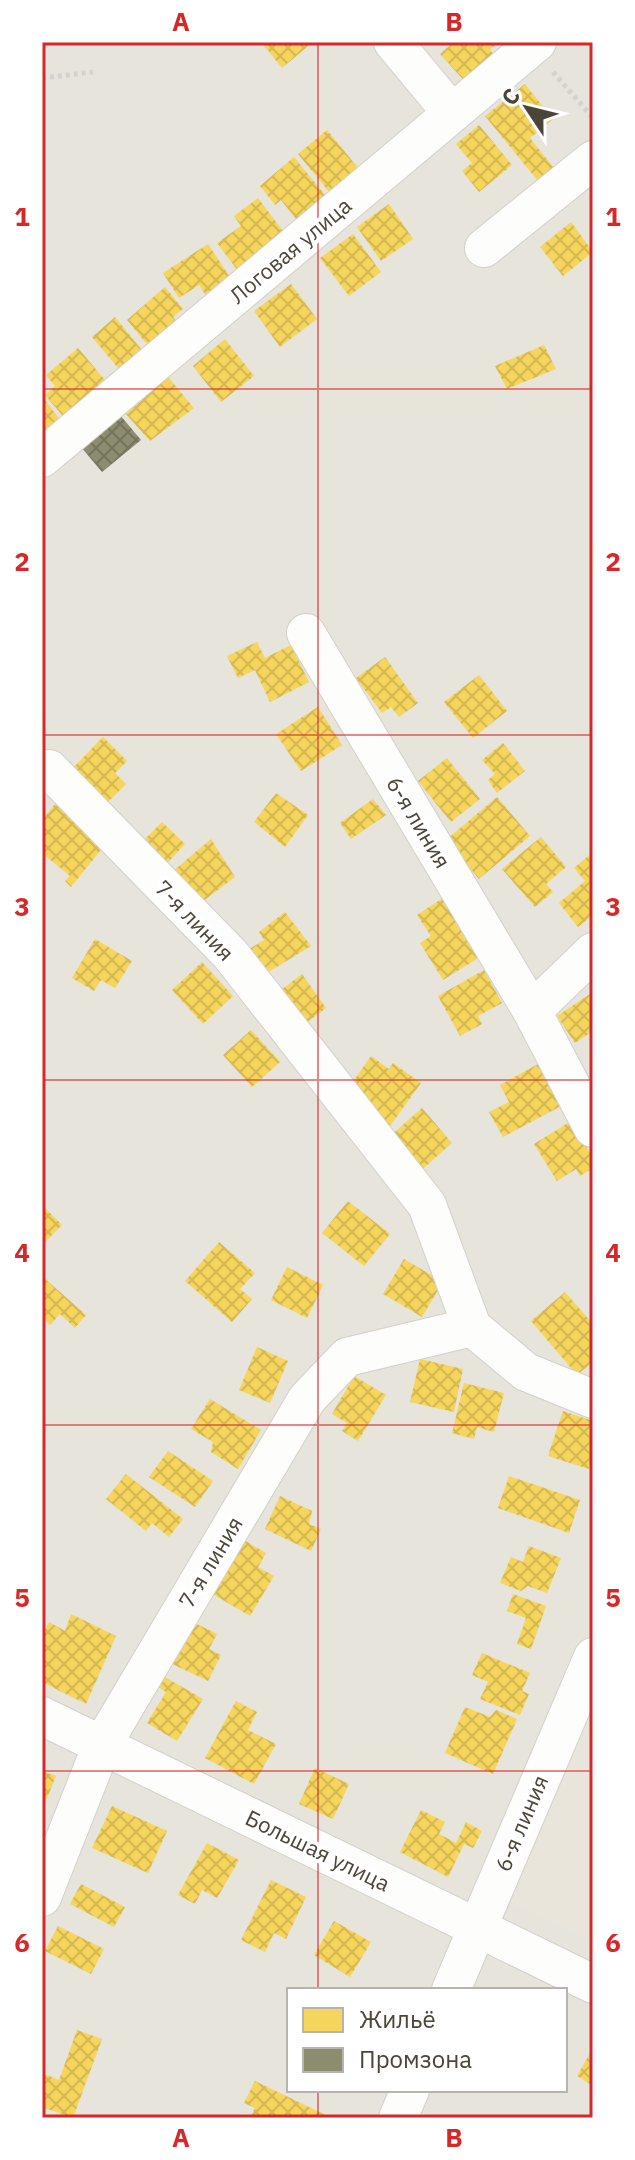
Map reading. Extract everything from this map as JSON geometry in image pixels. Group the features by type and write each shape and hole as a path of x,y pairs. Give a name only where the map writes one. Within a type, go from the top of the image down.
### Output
{"street":[{"path":"393,42 452,113"},
{"name":"Логовая улица","path":"42,458 534,44"},
{"path":"484,248 593,160"},
{"name":"6-я линия","path":"306,633 532,1011 593,1128"},
{"name":"7-я линия","path":"49,769 230,954 427,1205 472,1327 526,1372 593,1399"},
{"path":"532,1011 593,952"},
{"name":"7-я линия","path":"42,1897 102,1745 307,1399 347,1357 472,1327"},
{"name":"6-я линия","path":"452,1988 593,1657"},
{"name":"Большая улица","path":"42,1716 593,1984"},
{"path":"398,2118 409,2092"}],"path":[{"path":"534,44 593,118"},
{"path":"42,78 93,72"}],"shaded area":[{"path":"42,42 593,42 593,2118 42,2118"},
{"path":"593,1699 593,1941 506,1901"}],"building: Жильё":[{"path":"261,42 313,42 282,68"},
{"path":"454,42 499,42 490,50 499,61 470,87 440,54"},
{"path":"525,84 553,119 530,138 558,173 542,186 485,116"},
{"path":"479,125 512,165 479,192 462,171 472,163 456,144"},
{"path":"327,130 359,169 330,193 298,154"},
{"path":"294,157 329,200 300,224 281,200 275,205 260,186"},
{"path":"258,198 286,235 238,271 217,243 241,226 234,216"},
{"path":"389,204 413,239 381,261 357,227"},
{"path":"571,222 593,252 563,276 540,247"},
{"path":"353,234 381,272 349,296 320,258"},
{"path":"208,244 232,280 207,297 199,285 179,298 163,273"},
{"path":"291,284 317,319 280,347 254,311"},
{"path":"165,287 183,309 173,317 184,330 155,354 127,320"},
{"path":"115,317 146,355 123,374 92,337"},
{"path":"225,339 254,376 221,402 193,366"},
{"path":"544,345 556,369 507,389 495,366"},
{"path":"78,348 110,386 68,422 45,395 55,386 46,375"},
{"path":"168,377 194,408 150,441 126,414"},
{"path":"42,396 64,425 42,441"},
{"path":"257,642 265,658 291,645 309,682 270,702 255,670 238,678 227,656"},
{"path":"385,657 418,703 399,717 391,707 382,713 356,678"},
{"path":"479,675 507,711 473,738 444,702"},
{"path":"318,707 342,745 301,771 276,734"},
{"path":"103,737 127,761 115,773 126,784 102,808 67,774"},
{"path":"503,743 525,771 497,793 488,780 495,774 482,760"},
{"path":"447,758 480,799 451,822 418,781"},
{"path":"276,793 308,815 285,847 254,822"},
{"path":"497,797 530,836 479,879 446,840"},
{"path":"373,799 386,815 351,839 340,823"},
{"path":"55,804 105,845 71,887 65,881 70,876 42,853 42,820"},
{"path":"162,822 185,844 161,870 137,847"},
{"path":"541,837 566,867 546,884 553,892 535,907 502,869"},
{"path":"211,839 235,877 198,905 173,871"},
{"path":"593,852 593,915 578,927 559,903 585,881 574,868"},
{"path":"446,896 483,955 443,980 420,943 431,936 417,915"},
{"path":"285,912 311,946 262,976 246,951 264,940 259,932"},
{"path":"95,939 132,961 115,988 101,980 94,991 72,978"},
{"path":"202,962 233,996 203,1024 172,990"},
{"path":"484,970 502,1003 478,1016 482,1024 460,1036 438,996"},
{"path":"302,974 326,1008 297,1030 273,996"},
{"path":"593,992 593,1031 575,1043 557,1016"},
{"path":"251,1030 280,1062 252,1087 223,1055"},
{"path":"371,1056 389,1069 393,1063 421,1083 390,1126 345,1093"},
{"path":"540,1063 563,1105 503,1137 489,1112 509,1102 500,1085"},
{"path":"422,1108 452,1143 418,1173 388,1138"},
{"path":"571,1121 593,1158 593,1168 580,1176 576,1169 557,1181 534,1144"},
{"path":"348,1201 390,1234 364,1266 322,1233"},
{"path":"42,1205 62,1225 42,1245"},
{"path":"219,1242 255,1273 240,1289 252,1299 232,1322 185,1281"},
{"path":"404,1259 443,1282 422,1317 383,1294"},
{"path":"287,1267 323,1285 307,1318 271,1300"},
{"path":"42,1276 86,1315 75,1328 60,1314 50,1325 42,1317"},
{"path":"565,1292 593,1324 593,1362 577,1375 531,1321"},
{"path":"257,1347 288,1361 270,1403 239,1390"},
{"path":"420,1359 463,1369 454,1412 410,1402"},
{"path":"354,1376 386,1395 358,1441 342,1431 347,1423 332,1414"},
{"path":"464,1383 504,1393 494,1432 477,1427 474,1439 452,1433"},
{"path":"210,1399 261,1430 238,1469 211,1452 213,1442 191,1429"},
{"path":"563,1411 593,1421 593,1455 589,1469 548,1456"},
{"path":"168,1451 213,1481 195,1507 149,1477"},
{"path":"126,1474 183,1519 169,1537 152,1523 146,1531 106,1499"},
{"path":"509,1476 580,1500 569,1533 498,1508"},
{"path":"280,1496 312,1511 309,1524 321,1529 311,1551 265,1529"},
{"path":"242,1539 266,1553 258,1567 274,1576 250,1616 211,1593"},
{"path":"529,1546 561,1558 547,1593 528,1586 521,1591 500,1583 511,1557 523,1562"},
{"path":"513,1594 546,1606 531,1649 517,1644 526,1618 507,1611"},
{"path":"71,1614 116,1636 86,1704 42,1682 42,1637 49,1622 65,1631"},
{"path":"185,1618 217,1634 209,1649 221,1655 208,1681 164,1660"},
{"path":"482,1653 530,1673 522,1691 529,1694 520,1715 480,1699 488,1682 472,1675"},
{"path":"158,1673 203,1699 177,1741 147,1723 166,1692 152,1683"},
{"path":"236,1701 257,1712 248,1730 276,1744 254,1784 205,1758"},
{"path":"465,1707 490,1717 496,1710 517,1719 493,1774 445,1753"},
{"path":"315,1768 349,1784 333,1819 299,1804"},
{"path":"42,1771 56,1776 42,1810"},
{"path":"112,1806 167,1831 148,1873 92,1848"},
{"path":"421,1810 445,1822 439,1834 456,1843 466,1822 482,1831 473,1848 464,1844 448,1877 400,1852"},
{"path":"207,1843 239,1860 217,1898 202,1890 195,1904 178,1895"},
{"path":"271,1880 306,1897 286,1939 274,1933 265,1952 241,1940"},
{"path":"81,1884 125,1907 114,1927 70,1904"},
{"path":"334,1921 371,1942 350,1977 314,1955"},
{"path":"58,1926 104,1949 91,1974 45,1951"},
{"path":"77,2030 102,2039 73,2118 42,2107 42,2073 59,2080"},
{"path":"593,2048 593,2086 577,2076"},
{"path":"255,2081 332,2118 257,2118 251,2115 255,2108 244,2103"}],"building: Промзона":[{"path":"120,415 141,440 102,472 81,447"}]}
